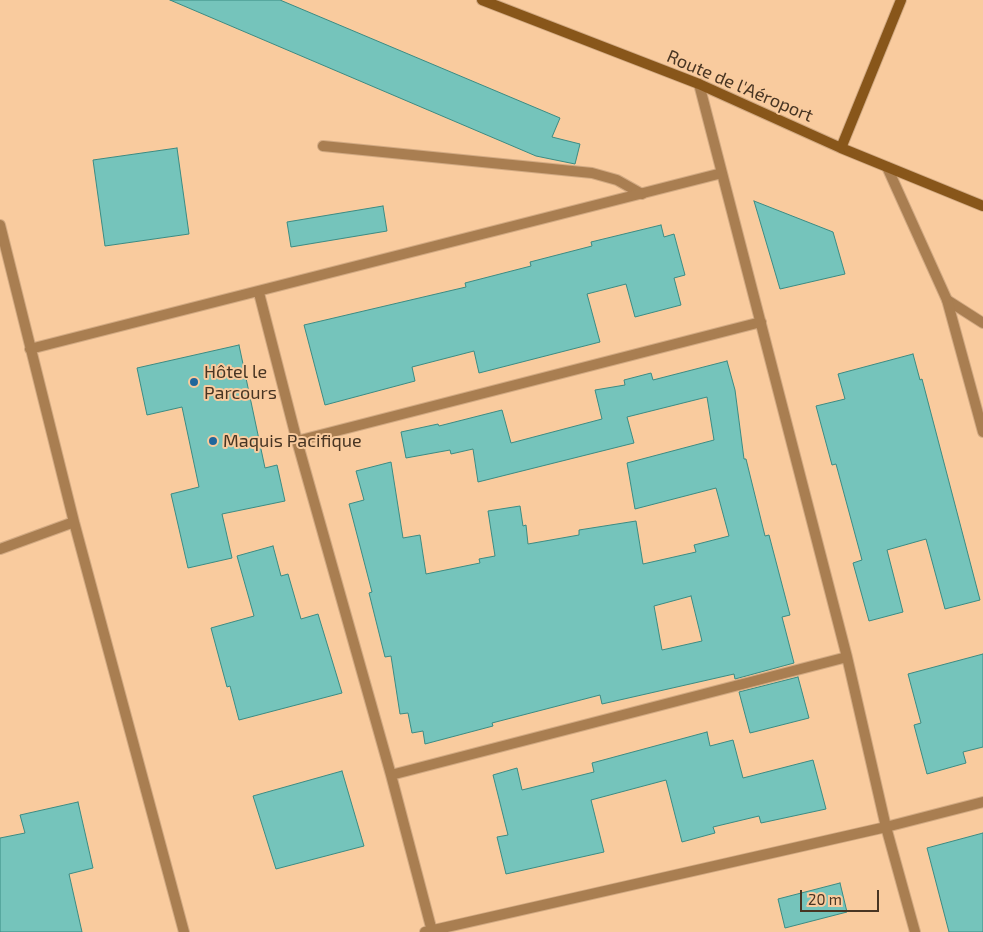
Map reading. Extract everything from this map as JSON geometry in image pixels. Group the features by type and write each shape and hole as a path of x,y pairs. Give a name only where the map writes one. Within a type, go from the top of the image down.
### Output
{"main road":[{"name":"Route de l'Aéroport","path":"482,0 699,84 841,148 983,206"},
{"path":"841,148 902,0"}],"street":[{"path":"699,84 847,657 886,827 915,932"},
{"path":"323,146 592,173 617,180 642,194"},
{"path":"887,167 947,300 983,432"},
{"path":"30,349 259,293 722,173"},
{"path":"0,225 74,522 184,932"},
{"path":"259,293 297,442 391,775 428,931 886,827 983,802"},
{"path":"947,300 983,323"},
{"path":"297,442 761,322"},
{"path":"0,549 74,522"},
{"path":"391,775 847,657"}],"building":[{"path":"170,0 280,0 560,118 552,137 580,144 575,164 536,156"},
{"path":"177,148 189,234 105,246 93,160"},
{"path":"754,201 833,232 845,274 780,289"},
{"path":"383,206 387,231 291,247 287,222"},
{"path":"661,225 664,237 674,234 685,275 674,278 681,305 635,317 626,284 587,294 600,342 479,373 474,351 412,367 415,381 325,405 304,325 466,287 465,283 531,266 530,262 592,246 591,242"},
{"path":"239,345 265,468 277,465 285,501 222,514 232,558 188,568 171,494 199,487 182,407 147,415 137,368"},
{"path":"913,354 920,380 922,379 980,600 945,609 926,539 887,550 903,612 869,621 853,563 862,560 836,464 832,465 816,406 845,399 838,374"},
{"path":"727,361 735,390 744,459 746,459 765,536 769,535 790,615 782,617 794,663 735,679 734,674 602,704 600,695 492,723 493,726 425,744 423,731 412,733 408,713 400,714 391,656 385,657 369,593 372,592 349,504 364,500 356,471 391,462 403,538 420,535 426,574 480,563 479,559 495,556 488,511 520,506 523,526 526,525 528,544 579,535 579,530 636,521 643,564 696,552 694,545 729,536 716,488 635,509 627,463 714,440 707,397 627,417 634,443 478,482 473,449 451,454 450,450 406,458 401,432 438,424 439,426 502,410 511,443 602,419 595,390 625,385 624,380 651,373 653,380","holes":["691,596 702,641 662,650 654,606"]},
{"path":"273,546 281,576 288,574 301,619 318,614 342,693 239,720 230,686 227,687 211,628 254,616 237,556"},
{"path":"983,654 983,747 963,752 966,763 927,774 914,725 921,723 908,674"},
{"path":"798,677 809,718 750,733 739,692"},
{"path":"707,732 710,746 733,740 743,778 813,760 826,809 761,823 759,816 713,827 715,833 682,842 666,780 591,800 604,852 506,874 497,837 508,835 493,775 517,768 522,790 594,772 592,763"},
{"path":"342,771 364,846 276,869 253,796"},
{"path":"78,802 93,868 69,874 82,932 0,932 0,838 25,833 20,815"},
{"path":"983,833 983,932 949,932 927,848"},
{"path":"840,883 847,912 785,928 778,899"}],"place":[{"name":"Hôtel le Parcours","path":"194,382"},
{"name":"Maquis Pacifique","path":"213,441"}]}
